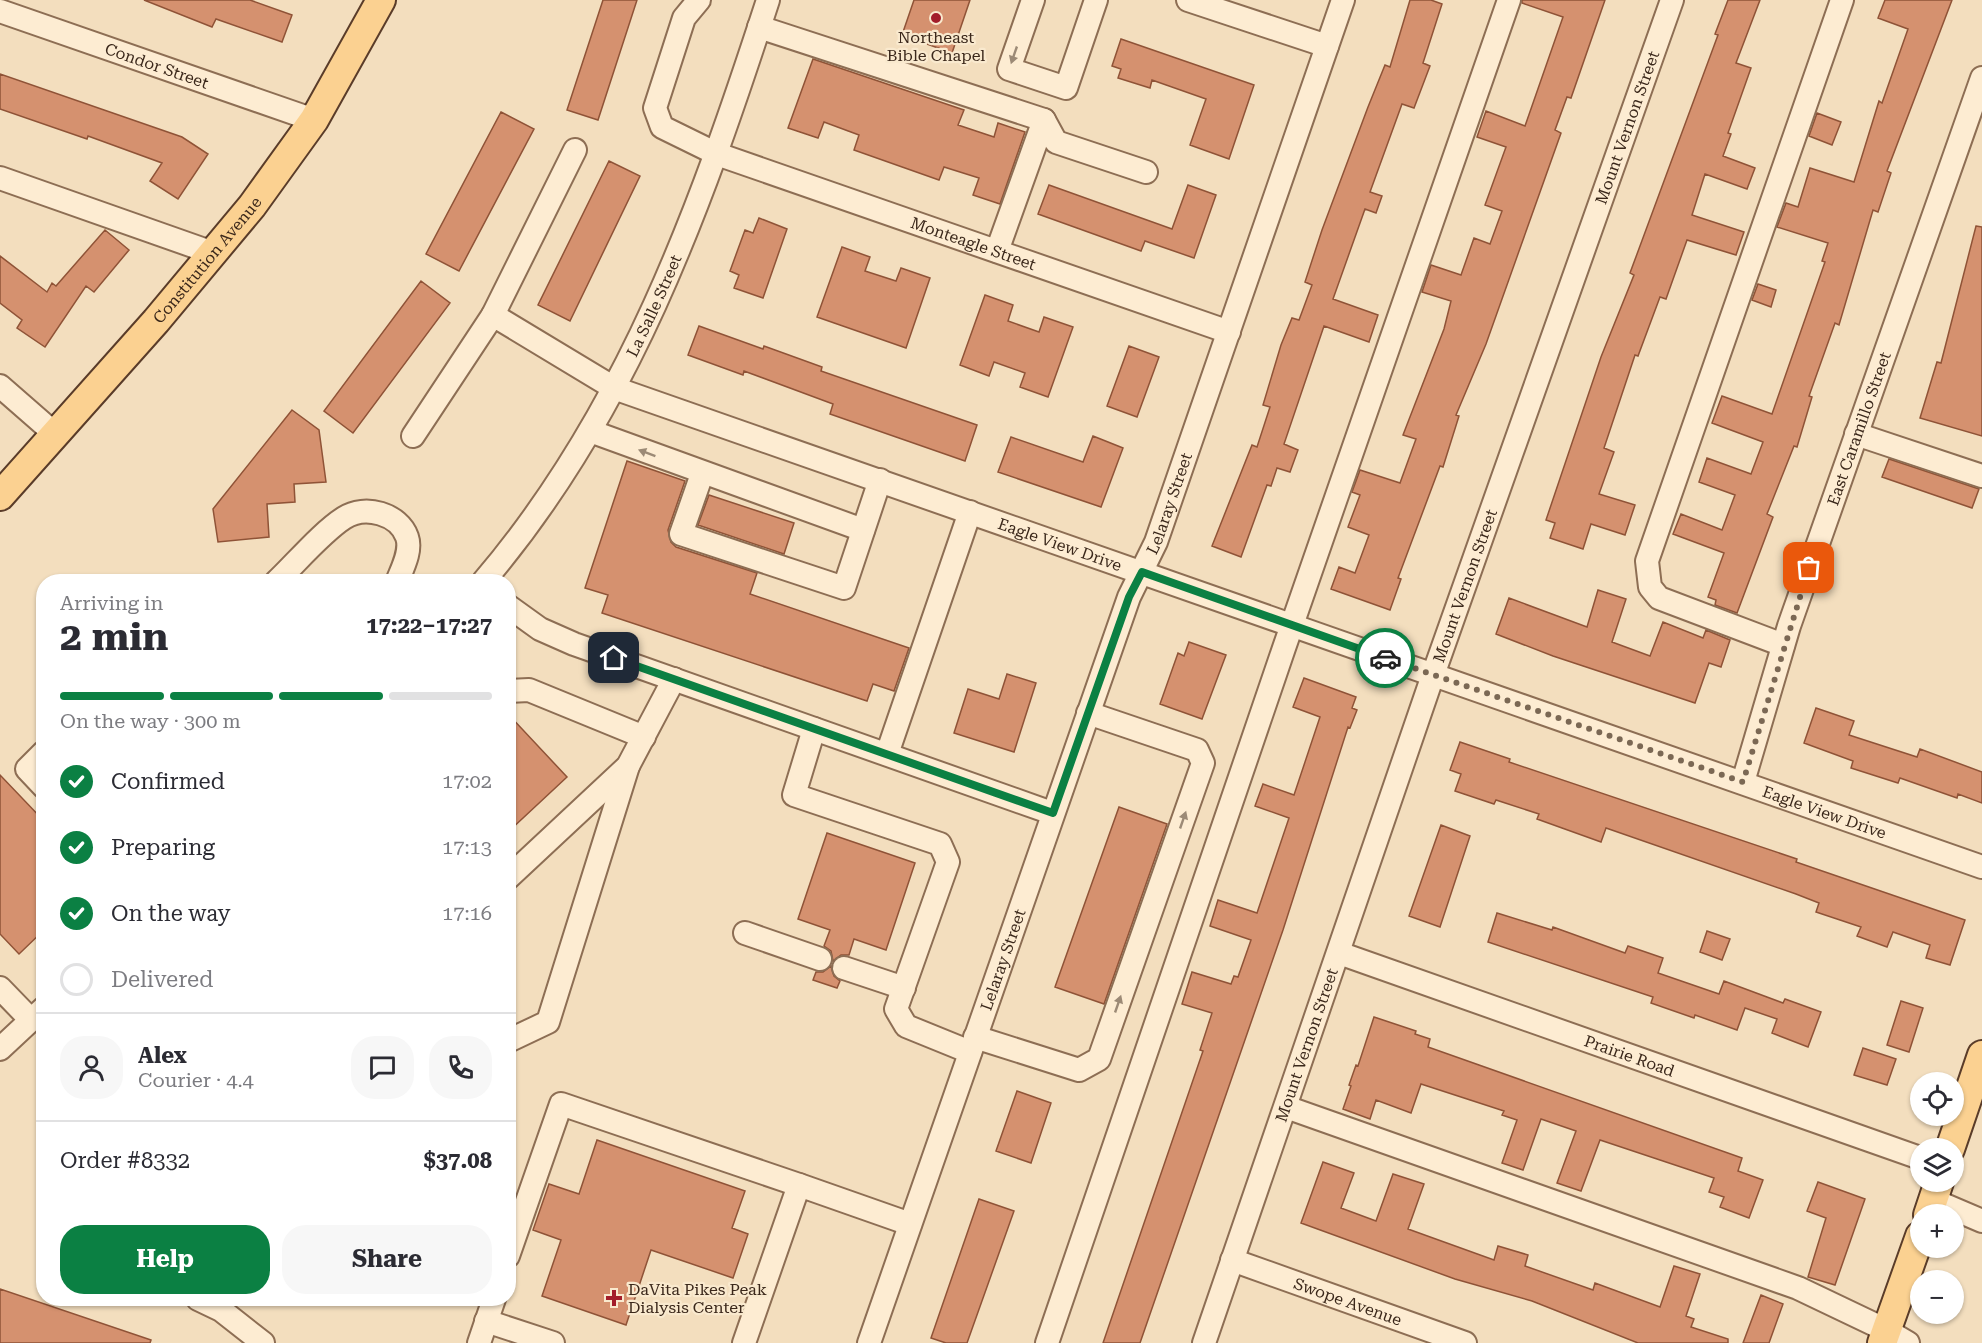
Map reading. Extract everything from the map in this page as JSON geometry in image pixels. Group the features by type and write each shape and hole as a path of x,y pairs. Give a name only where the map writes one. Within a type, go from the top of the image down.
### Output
{"main road":[{"name":"Constitution Avenue","path":"0,496 252,206 314,120 381,0"},
{"path":"1954,1138 1981,1062"},
{"path":"1892,1339 1914,1258"}],"street":[{"name":"Monteagle Street","path":"699,0 684,18 655,108 662,128 717,154 1229,332"},
{"name":"La Salle Street","path":"490,574 571,464 614,388 670,272 717,154 768,0"},
{"path":"1033,0 1009,69 1066,88 1096,0"},
{"path":"1188,0 1327,46"},
{"name":"Lelaray Street","path":"872,1342 910,1224 1088,713 1129,597 1156,542 1343,0"},
{"path":"1047,1343 1292,625 1509,0"},
{"name":"Mount Vernon Street","path":"1204,1343 1432,675 1671,0"},
{"path":"1783,645 1659,598 1650,587 1647,561 1842,0"},
{"name":"Condor Street","path":"0,11 314,120"},
{"path":"759,27 1044,120 1056,142 1146,172"},
{"name":"East Caramillo Street","path":"1743,782 1783,645 1982,78"},
{"path":"997,251 1044,120"},
{"path":"413,436 493,315 575,150"},
{"path":"0,178 213,253"},
{"name":"Eagle View Drive","path":"493,315 614,388 1982,867"},
{"path":"0,386 56,434"},
{"path":"590,432 863,530"},
{"path":"1856,434 1982,476"},
{"path":"702,474 681,534 844,588 880,480"},
{"path":"284,574 345,517 365,511 398,521 408,539 407,556 400,574"},
{"path":"886,754 970,512"},
{"path":"516,612 540,629 574,644 1053,813"},
{"path":"516,1037 548,1022 628,766 674,680"},
{"path":"516,691 529,690 644,737"},
{"path":"814,729 794,795 940,844 948,862 896,1009 906,1026 1078,1070 1099,1059 1203,763 1197,750 1088,713"},
{"path":"36,760 27,769 36,779"},
{"path":"516,871 628,766"},
{"path":"745,933 820,959"},
{"name":"Prairie Road","path":"1339,952 1910,1154"},
{"path":"844,968 904,988"},
{"path":"0,988 36,1013"},
{"path":"0,1049 36,1015"},
{"path":"516,1233 561,1104 910,1224"},
{"path":"1286,1107 1798,1288 1892,1339"},
{"path":"744,1343 799,1185"},
{"path":"1933,1199 1982,1221"},
{"name":"Swope Avenue","path":"1232,1260 1465,1343"},
{"path":"213,1306 263,1343"},
{"path":"479,1343 491,1306"},
{"path":"486,1321 553,1343"}],"building":[{"path":"144,0 250,0 292,15 282,42 216,19 212,27"},
{"path":"603,0 637,0 598,120 567,110"},
{"name":"Northeast Bible Chapel","path":"914,0 970,0 952,53 902,35"},
{"path":"1410,0 1431,0 1442,4 1423,63 1430,66 1414,108 1402,104 1370,192 1382,196 1376,213 1365,209 1333,299 1378,315 1369,342 1324,326 1284,444 1298,450 1290,472 1277,468 1271,486 1267,485 1241,557 1212,546 1252,445 1257,447 1270,407 1263,405 1281,345 1292,318 1299,320 1312,285 1305,282 1322,230 1385,65 1390,67"},
{"path":"1522,0 1605,0 1571,98 1567,97 1555,130 1561,133 1486,344 1456,415 1459,416 1443,467 1440,466 1398,578 1401,579 1390,610 1331,589 1339,567 1355,573 1369,535 1348,527 1360,495 1352,492 1360,470 1400,483 1416,439 1403,435 1444,329 1451,301 1422,292 1431,265 1461,275 1474,238 1490,244 1502,211 1485,205 1506,147 1477,137 1486,111 1525,126 1563,17 1522,3"},
{"path":"1728,0 1760,0 1736,63 1751,68 1728,133 1731,134 1723,156 1755,168 1747,189 1705,174 1692,215 1744,232 1736,255 1687,240 1666,299 1660,297 1638,356 1635,355 1604,448 1614,452 1599,494 1635,505 1625,535 1591,524 1583,549 1550,538 1555,523 1546,520 1601,357 1634,275 1630,273 1718,35 1715,34"},
{"path":"1885,0 1952,0 1887,171 1891,173 1878,212 1873,210 1839,325 1835,323 1809,396 1812,397 1797,447 1794,446 1767,514 1773,517 1737,613 1715,605 1716,600 1708,597 1724,553 1673,534 1681,514 1722,530 1735,495 1699,482 1707,458 1751,474 1763,442 1712,423 1722,396 1772,414 1825,262 1822,261 1828,243 1777,227 1786,203 1798,207 1810,168 1854,182 1879,101 1882,103 1908,29 1878,18"},
{"path":"1121,39 1254,85 1229,159 1190,145 1206,99 1152,80 1150,88 1118,78 1121,69 1112,66"},
{"path":"813,59 964,110 958,125 994,137 998,123 1025,132 1000,204 973,195 979,178 944,167 939,180 854,150 859,135 824,122 818,138 788,128"},
{"path":"0,74 182,137 208,154 178,199 150,181 162,163 88,136 87,139 0,109"},
{"path":"501,112 534,129 459,271 426,254"},
{"path":"1817,113 1841,122 1832,145 1809,136"},
{"path":"609,161 640,176 570,321 538,305"},
{"path":"1049,185 1172,229 1188,185 1216,195 1194,258 1145,241 1141,251 1038,214"},
{"path":"759,218 787,229 763,298 734,288 739,275 730,271 745,230 753,233"},
{"path":"1976,226 1982,227 1982,436 1920,418 1937,362 1941,363"},
{"path":"105,230 129,250 94,292 86,286 45,347 17,328 22,320 0,303 0,256 47,292 52,283 56,286"},
{"path":"842,247 870,257 865,271 896,281 901,268 930,278 906,348 817,317"},
{"path":"421,281 450,303 353,433 324,411"},
{"path":"1758,284 1776,290 1771,307 1752,300"},
{"path":"985,295 1013,305 1008,321 1039,332 1044,317 1073,327 1048,397 1020,387 1025,373 994,362 989,376 960,365"},
{"path":"699,326 763,349 764,346 822,367 821,371 977,425 965,461 830,414 833,404 744,371 743,375 688,355"},
{"path":"1129,346 1159,357 1137,417 1107,406"},
{"path":"292,410 319,430 326,482 294,484 295,502 267,504 269,537 218,542 213,509"},
{"path":"1093,436 1123,448 1101,507 998,472 1011,437 1083,462"},
{"path":"1889,459 1979,489 1972,508 1882,477"},
{"path":"627,461 685,481 668,530 671,542 676,547 757,573 750,594 909,648 894,691 873,684 867,701 602,613 608,595 585,588"},
{"path":"709,495 794,523 784,554 698,525"},
{"path":"1598,590 1626,599 1612,642 1650,656 1663,622 1703,638 1706,630 1730,640 1721,667 1709,663 1695,703 1553,656 1496,634 1509,598 1587,627"},
{"path":"1189,642 1226,655 1202,719 1160,704 1178,653 1184,656"},
{"path":"1007,674 1036,683 1014,752 954,733 968,689 999,699"},
{"path":"1304,678 1356,697 1352,708 1357,710 1350,728 1348,727 1283,930 1140,1343 1103,1343 1203,1051 1200,1050 1212,1013 1182,1004 1192,972 1231,984 1234,976 1238,977 1251,940 1210,926 1218,900 1257,913 1289,818 1255,806 1263,784 1294,795 1320,717 1293,707"},
{"path":"1816,708 1854,721 1849,735 1917,757 1920,749 1982,772 1982,803 1958,794 1957,798 1900,778 1898,783 1851,768 1853,761 1804,743"},
{"path":"516,723 567,777 516,825"},
{"path":"1460,742 1510,759 1509,762 1797,859 1796,862 1965,920 1950,965 1926,958 1930,945 1893,932 1887,947 1857,936 1861,927 1816,912 1819,903 1796,894 1606,828 1601,842 1537,819 1539,814 1496,800 1494,804 1455,791 1461,774 1450,770"},
{"path":"0,775 36,813 36,938 19,954 0,934"},
{"path":"1119,807 1167,824 1104,1004 1055,987"},
{"path":"1441,825 1470,836 1440,927 1409,916"},
{"path":"827,833 915,863 886,950 854,939 849,955 841,955 833,961 831,951 824,946 830,930 798,919"},
{"path":"1497,913 1552,930 1553,927 1625,953 1628,946 1663,958 1658,973 1719,994 1724,981 1783,1003 1785,999 1821,1012 1808,1047 1772,1033 1777,1019 1745,1008 1737,1030 1695,1015 1694,1018 1651,1003 1653,997 1488,942"},
{"path":"1707,931 1730,939 1722,960 1700,952"},
{"path":"831,966 834,976 840,981 837,988 813,980 816,972 823,972"},
{"path":"1901,1001 1923,1008 1909,1052 1887,1045"},
{"path":"1374,1017 1416,1031 1415,1034 1430,1039 1428,1047 1742,1158 1738,1171 1763,1180 1749,1218 1720,1207 1724,1197 1709,1192 1714,1178 1600,1140 1581,1191 1557,1183 1576,1131 1541,1119 1523,1170 1502,1163 1517,1120 1502,1115 1504,1111 1421,1084 1411,1113 1376,1100 1370,1119 1343,1109 1351,1086 1349,1085 1356,1065 1358,1066"},
{"path":"1863,1048 1896,1059 1887,1085 1854,1075"},
{"path":"1017,1091 1051,1103 1031,1163 996,1151"},
{"path":"597,1140 745,1191 732,1228 748,1234 733,1278 651,1250 626,1325 542,1296 561,1240 533,1230 549,1184 579,1194"},
{"path":"1323,1162 1354,1173 1341,1208 1376,1221 1393,1174 1424,1184 1408,1229 1494,1260 1498,1246 1528,1255 1525,1266 1593,1290 1595,1283 1660,1307 1674,1266 1700,1274 1686,1316 1694,1319 1691,1327 1728,1339 1728,1343 1638,1343 1532,1301 1455,1279 1301,1223"},
{"path":"1818,1182 1865,1199 1835,1285 1808,1277 1826,1218 1807,1211"},
{"path":"979,1199 1014,1211 967,1343 946,1343 931,1338"},
{"path":"0,1289 36,1301 36,1306 50,1306 151,1340 150,1343 0,1343"},
{"path":"1761,1295 1783,1304 1769,1343 1743,1343"}],"way so far":[{"path":"1385,658 1743,782 1789,626 1809,568"}],"place":[{"name":"Northeast Bible Chapel","path":"936,18"},
{"name":"DaVita Pikes Peak Dialysis Center","path":"614,1298"}],"route":[{"path":"614,658 1053,813 1129,597 1142,572 1385,658"}]}
